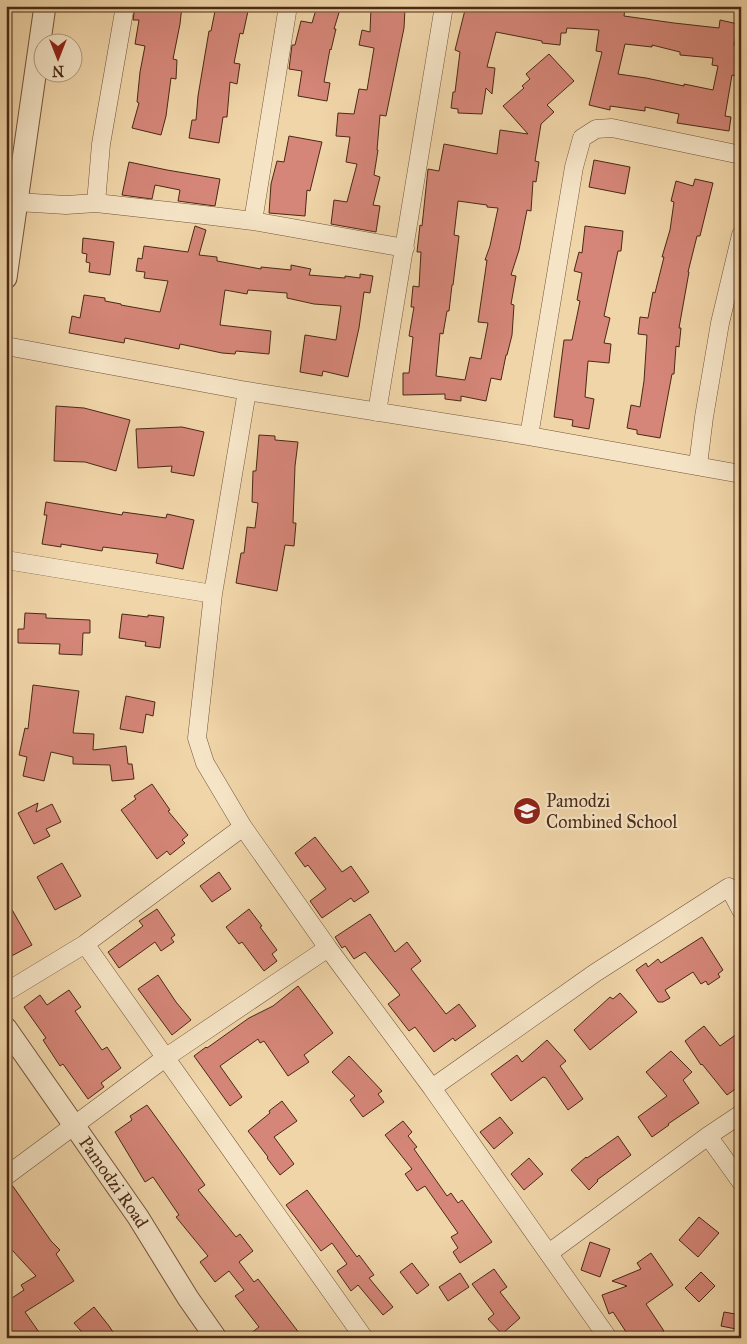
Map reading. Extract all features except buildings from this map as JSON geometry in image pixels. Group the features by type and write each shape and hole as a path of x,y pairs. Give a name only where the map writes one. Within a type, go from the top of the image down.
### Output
{"street":[{"path":"6,278 45,6"},
{"path":"96,203 101,144 125,6"},
{"path":"253,221 288,6"},
{"path":"377,412 444,6"},
{"path":"529,436 574,167 582,138 596,129 612,128 741,154"},
{"path":"17,202 66,205 96,203 253,221 405,248"},
{"path":"698,465 720,323 741,235"},
{"path":"6,346 247,391 529,436 741,474"},
{"path":"247,391 213,594 197,738 205,763 243,827 328,948 432,1088 608,1338"},
{"path":"6,560 213,594"},
{"path":"6,992 85,944 243,827"},
{"path":"432,1088 595,973 729,887 741,910"},
{"path":"85,944 364,1338"},
{"path":"6,1176 165,1058 328,948"},
{"name":"Pamodzi Road","path":"6,1028 138,1217 188,1298 216,1338"},
{"path":"549,1252 741,1114"},
{"path":"708,1136 741,1182"}],"place":[{"name":"Pamodzi Combined School","path":"527,811"}]}
